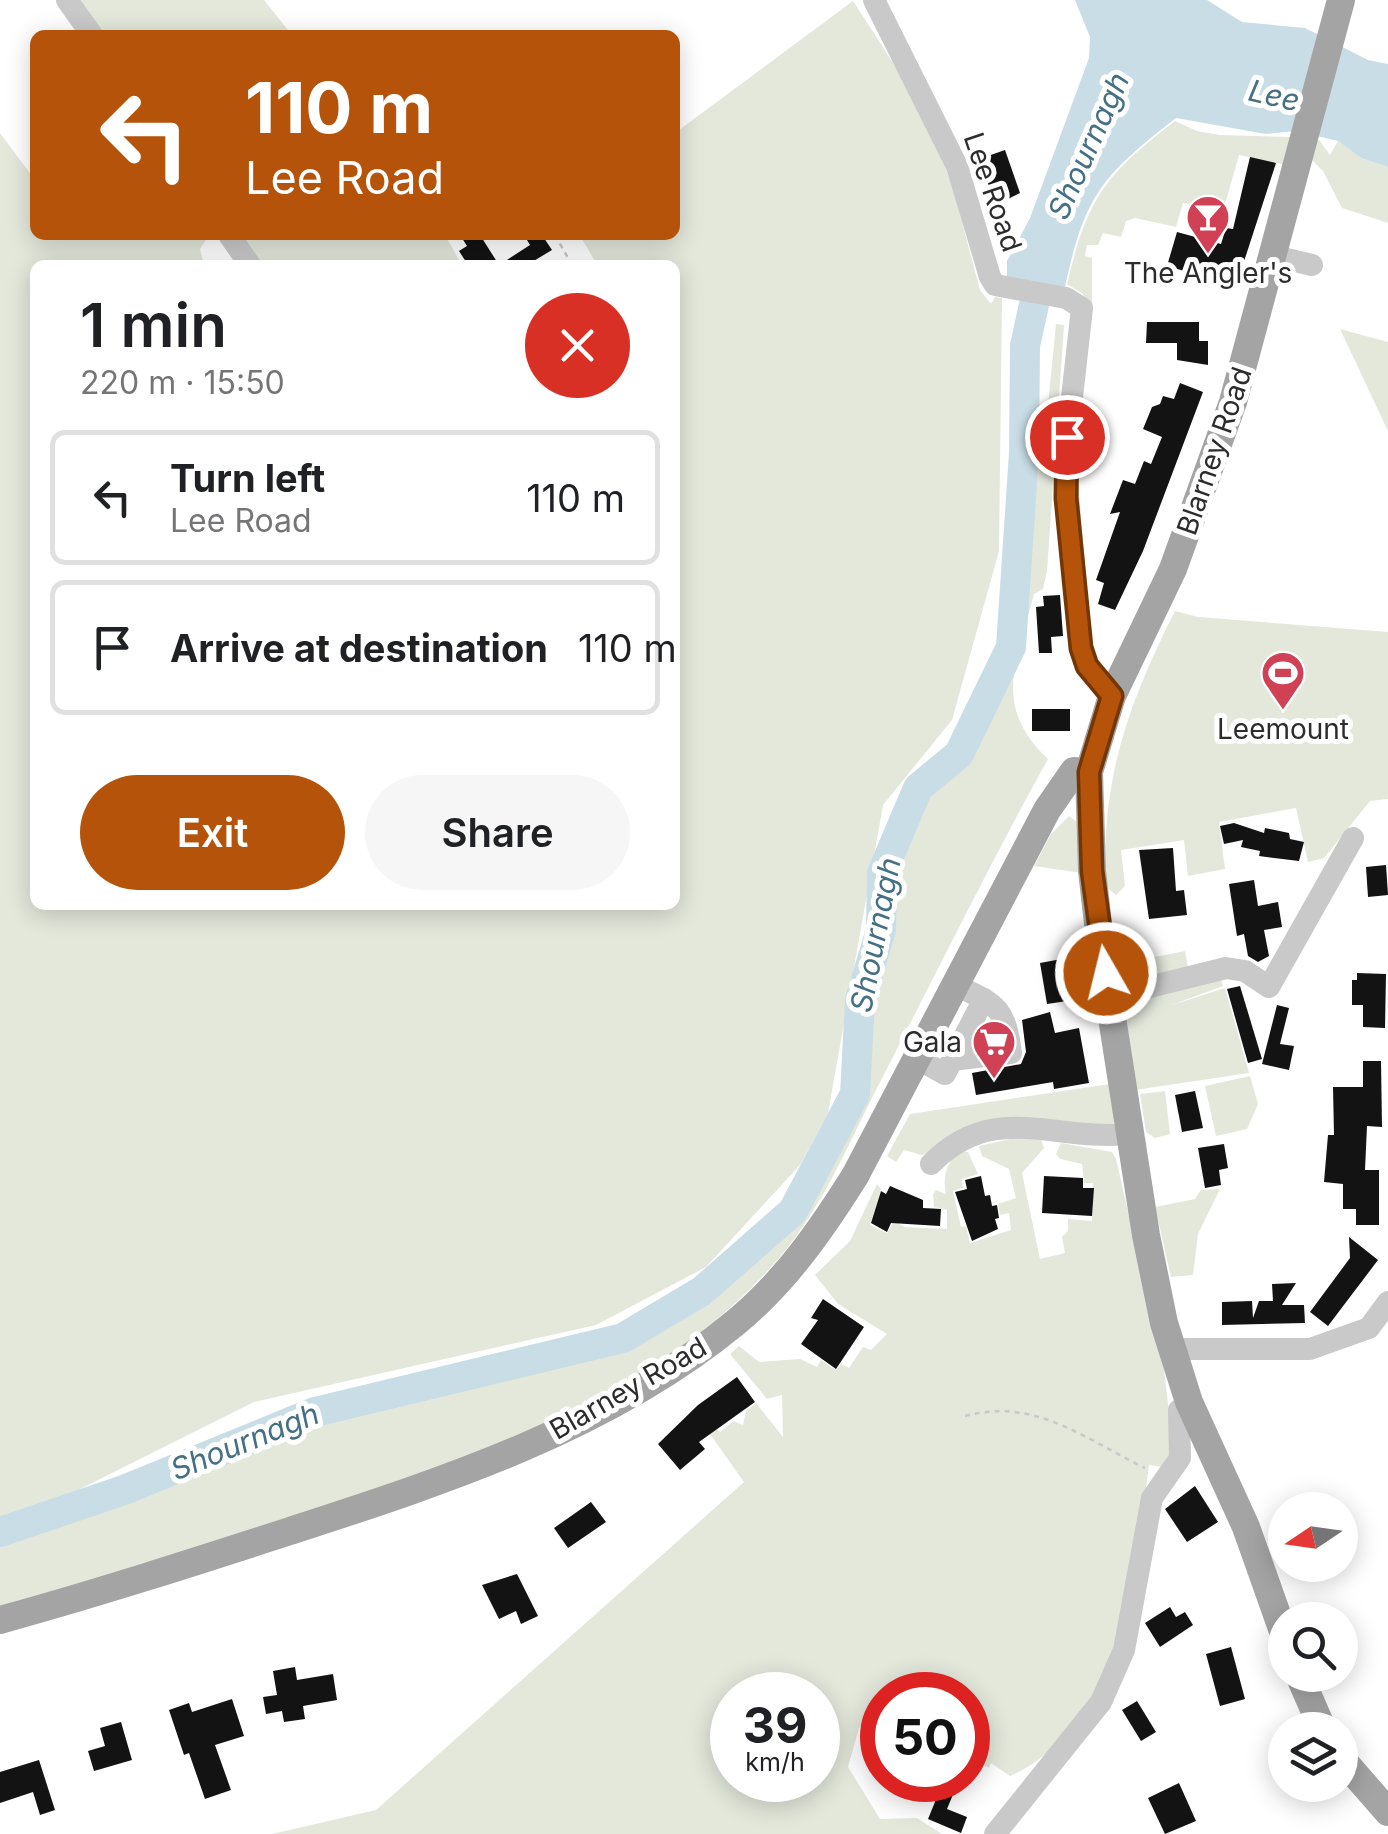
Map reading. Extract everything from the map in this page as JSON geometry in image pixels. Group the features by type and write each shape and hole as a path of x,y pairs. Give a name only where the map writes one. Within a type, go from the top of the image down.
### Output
{"main road":[{"name":"Blarney Road","path":"1273,1602 1246,1527 1189,1402 1170,1349 1109,997 1092,871 1089,772 1112,696 1173,569 1213,463 1274,256 1341,0"},
{"name":"Blarney Road","path":"0,1620 443,1480 552,1433 657,1378 736,1323 774,1286 820,1231 855,1176 1048,810 1074,770 1089,772"},
{"path":"1358,1778 1388,1812"}],"street":[{"path":"68,0 89,30"},
{"name":"Lee Road","path":"874,0 957,166 990,277 996,285 1066,298 1082,308 1065,460 1073,579 1087,666 1112,696"},
{"path":"1274,256 1312,265"},
{"path":"1109,997 1226,968 1245,971 1269,987 1353,838"},
{"path":"952,1060 1011,1053 1007,1020 984,999 954,984"},
{"path":"916,1058 945,1074 984,999"},
{"path":"931,1164 950,1145 997,1128 1130,1134"},
{"path":"1170,1349 1310,1350 1370,1328 1388,1302"},
{"path":"995,1834 1102,1702 1124,1650 1152,1498 1180,1458 1179,1410 1189,1402"}],"path":[{"path":"965,1416 994,1408 1024,1411 1059,1423 1164,1478"}],"shaded area":[{"path":"65,0 264,0 288,30 86,30"},
{"path":"853,1 921,106 952,184 980,290 991,304 995,297 1002,298 999,551 952,720 883,805 828,1113 800,1165 706,1267 596,1325 254,1402 40,1509 0,1525 0,133 30,173 30,240 206,240 200,249 203,260 30,260 30,910 680,910 680,260 594,260 583,240 680,240 680,129"},
{"path":"1175,121 1197,131 1220,135 1292,137 1286,165 1239,155 1224,208 1183,203 1176,227 1135,218 1126,221 1121,237 1103,233 1098,245 1087,245 1085,256 1092,258 1092,312 1088,312 1083,294 1067,284 1092,208 1116,173"},
{"path":"1319,140 1330,155 1338,141 1361,158 1388,167 1388,223 1342,208 1323,171 1311,159 1312,144"},
{"path":"232,240 448,240 459,260 246,260"},
{"path":"1056,324 1064,325 1047,571 1043,589 1034,594 1013,681 1019,720 1048,759 833,1176 779,1258 737,1302 690,1341 640,1374 532,1429 317,1509 0,1606 0,1536 128,1495 293,1426 655,1331 794,1219 858,1098 892,916 890,874 922,792 961,757 992,703 1014,648 1033,485 1044,446"},
{"path":"1340,329 1388,342 1388,431"},
{"path":"1175,611 1198,617 1388,632 1388,799 1370,801 1324,858 1308,862 1296,808 1219,822 1225,869 1188,876 1184,840 1121,850 1125,886 1116,895 1106,887 1105,849 1113,778 1131,712"},
{"path":"1069,816 1078,823 1082,873 1034,866 1051,834"},
{"path":"1185,951 1188,968 1131,986 1120,983 1119,964"},
{"path":"1221,980 1223,986 1169,1006 1225,988 1249,1073 1135,1090 1123,1003"},
{"path":"1250,1076 1258,1104 1247,1129 1216,1136 1205,1086"},
{"path":"1110,1084 1116,1119 1112,1127 1033,1121 922,1155 904,1150 896,1162 887,1156 910,1114"},
{"path":"1165,1091 1170,1134 1155,1138 1146,1132 1140,1094"},
{"path":"1015,1138 1041,1140 1044,1148 1022,1173 1040,1259 1065,1253 1062,1237 1068,1231 1068,1219 1092,1221 1093,1183 1084,1183 1082,1164 1060,1159 1056,1154 1061,1143 1112,1152 1164,1370 1173,1446 1163,1467 1149,1465 1137,1550 1116,1642 1076,1722 1047,1753 1010,1776 990,1766 990,1672 860,1672 860,1727 848,1767 860,1786 860,1802 870,1802 880,1819 917,1818 942,1834 272,1834 376,1810 744,1482 695,1413 700,1409 720,1432 733,1421 743,1425 746,1411 756,1403 783,1437 782,1395 767,1399 730,1354 739,1346 759,1362 800,1359 817,1367 821,1360 836,1370 841,1364 849,1368 863,1347 871,1350 887,1334 838,1304 815,1275 850,1241 877,1184 881,1189 870,1225 887,1233 894,1221 905,1227 947,1229 947,1210 934,1207 933,1194 936,1190 946,1194 949,1165 959,1150 968,1152 978,1174 962,1179 963,1188 953,1191 961,1227 966,1226 970,1243 1011,1230 1009,1213 1000,1215 998,1204 1016,1198 1009,1169 982,1156 979,1146"},
{"path":"1220,1189 1198,1234 1193,1275 1171,1277 1155,1207 1195,1199 1201,1190"}],"water":[{"name":"Lee","path":"1075,0 1207,0 1242,22 1305,28 1368,60 1388,64 1388,167 1361,158 1338,141 1296,131 1266,134 1176,118 1131,155 1101,189 1081,229 1065,287 1007,278 1007,261 1030,218 1089,58 1090,37"}],"building":[{"path":"1005,150 1020,193 996,205 979,159"},
{"name":"The Angler's","path":"1250,157 1276,163 1236,286 1167,266 1177,232 1221,244 1226,228 1233,229"},
{"path":"463,240 483,240 496,260 465,260 459,251 467,246"},
{"path":"527,240 545,240 552,250 535,260 507,260 530,245"},
{"path":"1147,322 1199,322 1199,341 1208,341 1208,365 1177,360 1177,343 1146,343"},
{"path":"1180,383 1203,392 1143,551 1115,610 1098,604 1104,583 1096,580 1120,512 1110,514 1123,480 1135,484 1144,461 1151,464 1162,437 1143,429 1152,407 1160,404 1163,396 1174,399"},
{"path":"1060,595 1063,636 1051,637 1052,653 1039,653 1036,607 1044,606 1043,596"},
{"path":"1032,709 1070,709 1070,731 1032,731"},
{"path":"1234,823 1264,833 1265,828 1289,833 1290,839 1304,842 1299,861 1259,856 1260,851 1241,847 1243,840 1224,844 1220,826"},
{"path":"1173,848 1176,891 1184,890 1187,915 1149,919 1139,850"},
{"path":"1386,865 1388,895 1368,897 1366,867"},
{"path":"1254,880 1258,906 1278,902 1282,927 1264,930 1269,956 1258,962 1248,956 1244,934 1237,936 1229,884"},
{"path":"1067,958 1074,1000 1047,1004 1040,963"},
{"path":"1357,973 1386,974 1385,1028 1363,1027 1363,1005 1352,1005 1352,980 1357,980"},
{"path":"1240,986 1262,1059 1248,1063 1227,989"},
{"path":"1277,1005 1289,1008 1280,1044 1294,1046 1289,1070 1262,1064"},
{"path":"1050,1012 1055,1033 1079,1028 1089,1083 1054,1089 1053,1082 976,1095 972,1073 1021,1064 1026,1052 1022,1020"},
{"path":"1363,1061 1381,1061 1382,1127 1367,1126 1365,1170 1379,1170 1379,1225 1356,1225 1356,1209 1343,1209 1343,1184 1324,1182 1328,1135 1334,1135 1333,1087 1363,1087"},
{"path":"1195,1091 1203,1128 1182,1132 1175,1095"},
{"path":"1224,1144 1228,1168 1219,1170 1221,1185 1205,1188 1198,1148"},
{"path":"981,1176 985,1196 990,1195 992,1206 997,1205 998,1229 972,1241 955,1192 967,1189 965,1180"},
{"path":"1044,1176 1083,1178 1083,1188 1094,1188 1092,1216 1042,1213"},
{"path":"890,1186 923,1200 923,1208 941,1209 940,1226 891,1223 887,1232 871,1223 881,1191 886,1194"},
{"path":"1349,1237 1378,1260 1328,1326 1310,1312 1350,1258"},
{"path":"1296,1283 1282,1305 1304,1305 1305,1323 1222,1325 1222,1302 1252,1301 1253,1318 1259,1301 1273,1301 1272,1284"},
{"path":"823,1299 864,1327 836,1369 801,1344 818,1320 811,1318"},
{"path":"737,1377 755,1402 699,1442 705,1449 680,1470 658,1444 698,1405"},
{"path":"1195,1486 1218,1522 1187,1542 1165,1509"},
{"path":"591,1502 606,1522 568,1548 554,1528"},
{"path":"517,1574 538,1616 521,1624 516,1611 499,1619 482,1585"},
{"path":"1170,1607 1176,1617 1185,1612 1193,1625 1160,1647 1145,1623"},
{"path":"1231,1647 1245,1699 1220,1706 1206,1654"},
{"path":"295,1667 297,1680 333,1674 337,1700 303,1706 305,1719 284,1722 282,1711 266,1714 263,1697 277,1695 273,1671"},
{"path":"232,1699 244,1736 215,1745 231,1790 205,1799 169,1710 189,1703 192,1712"},
{"path":"1137,1701 1156,1732 1141,1741 1122,1710"},
{"path":"121,1722 132,1760 94,1771 88,1751 105,1746 100,1728"},
{"path":"39,1760 55,1810 40,1815 33,1792 0,1803 0,1772"},
{"path":"1179,1783 1196,1821 1165,1834 1148,1798"},
{"path":"935,1802 950,1802 947,1809 967,1817 961,1833 928,1819"}],"waterway":[{"name":"Shournagh","path":"0,1532 124,1490 315,1412 623,1338 702,1291 793,1211 855,1094 860,1000 881,930 882,873 918,788 959,754 1011,647 1024,453 1025,346 1043,263"}],"place":[{"name":"The Angler's","path":"1208,255"},
{"name":"Leemount","path":"1283,711"},
{"name":"Gala","path":"994,1080"}],"route":[{"path":"1067,437 1066,498 1081,648 1087,666 1112,696 1089,772 1092,871 1106,973"}]}
